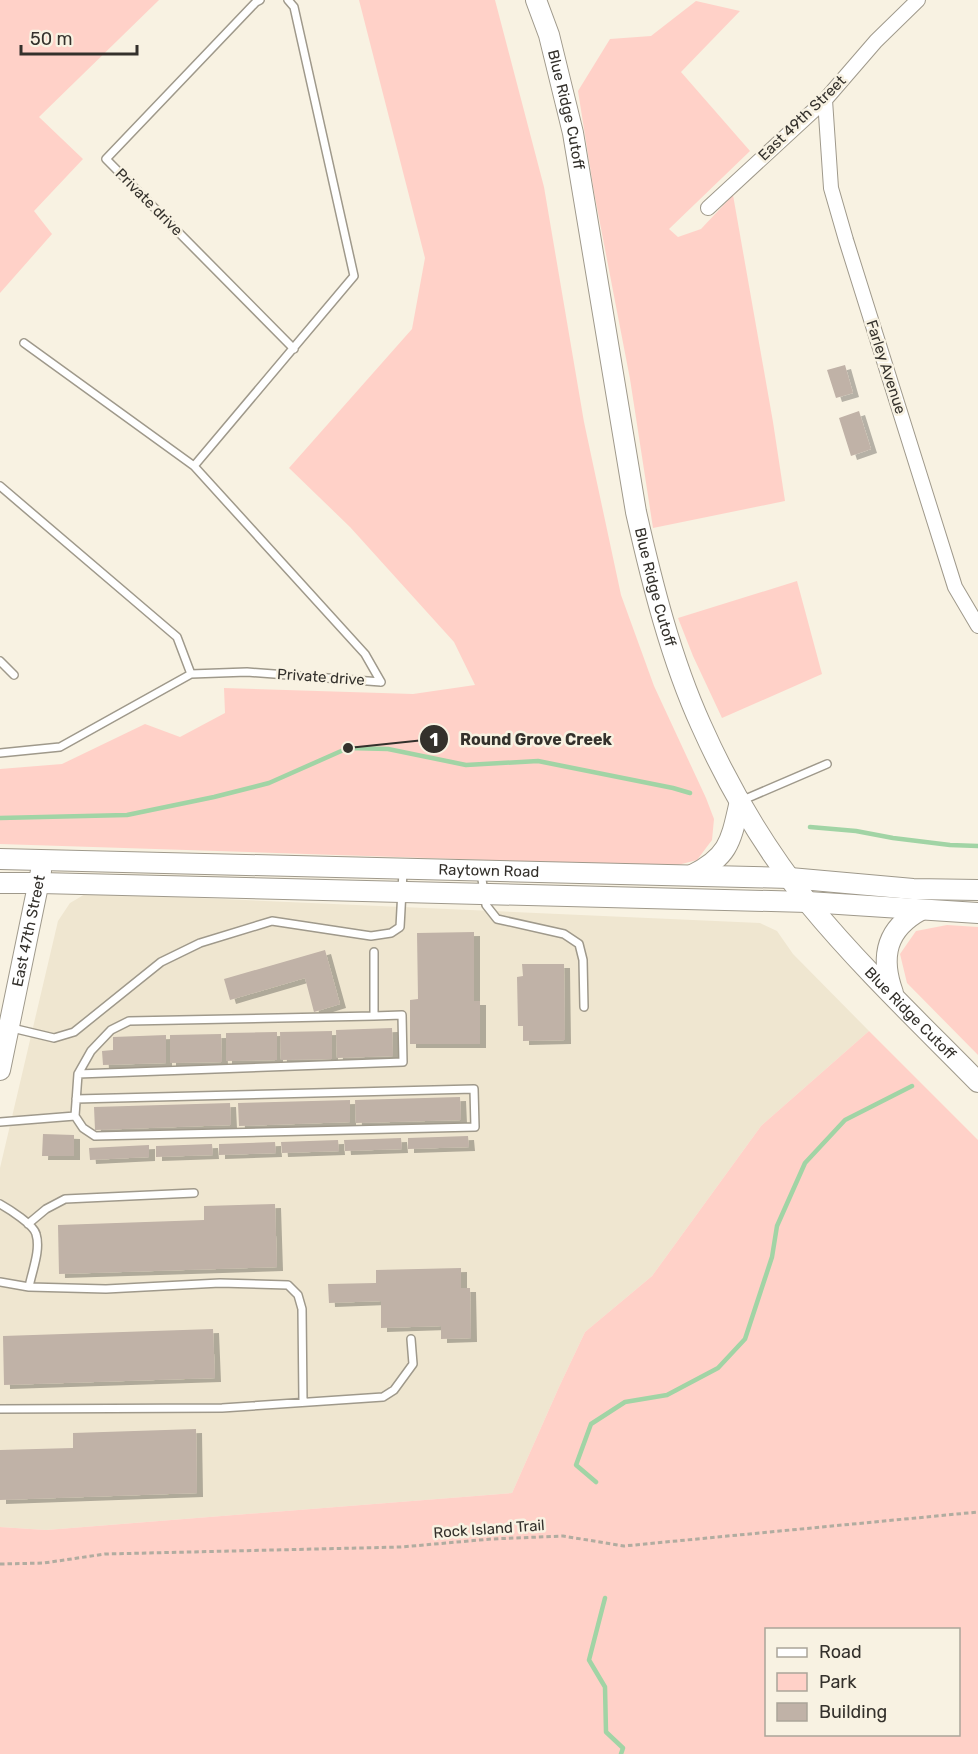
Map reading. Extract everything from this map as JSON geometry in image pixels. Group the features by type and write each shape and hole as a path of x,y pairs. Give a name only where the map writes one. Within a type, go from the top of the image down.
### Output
{"main road":[{"name":"Blue Ridge Cutoff","path":"536,0 549,35 573,133 636,512 650,572 673,650 700,723 725,776 762,839 808,902 852,954 978,1082"},
{"path":"690,875 719,858 727,846 740,801"},
{"name":"Raytown Road","path":"0,859 790,878 914,889 978,890"},
{"name":"East 47th Street","path":"0,1070 40,883 42,860"},
{"name":"Raytown Road","path":"0,883 808,902 978,913"},
{"path":"894,996 887,978 886,961 889,942 899,927 921,910"}],"street":[{"name":"East 49th Street","path":"708,208 825,100 876,41 918,0"},
{"name":"Farley Avenue","path":"825,100 831,188 846,240 955,587 978,626"}],"lane":[{"path":"194,466 354,276 294,7 288,0"},
{"name":"Private drive","path":"257,1 106,159 294,349"},
{"name":"Private drive","path":"0,753 60,747 191,674 247,672 381,682 365,654 194,466 24,343"},
{"path":"0,486 177,637 191,674"},
{"path":"0,661 14,675"},
{"path":"740,801 827,764"},
{"path":"9,1028 54,1038 74,1032 161,962 200,943 272,921 371,936 391,933 400,927 403,868"},
{"path":"481,870 486,905 497,919 564,934 579,944 583,960 584,1006"},
{"path":"374,952 374,1016"},
{"path":"76,1099 474,1089 475,1127 95,1137 82,1128 75,1116 76,1099 78,1074 91,1051 111,1030 129,1021 402,1015 403,1062 78,1074"},
{"path":"0,1122 75,1116"},
{"path":"28,1224 46,1209 65,1198 194,1192"},
{"path":"0,1204 28,1224 36,1233 37,1248 29,1287"},
{"path":"0,1282 29,1287 106,1289 220,1282 288,1286 298,1295 302,1309 303,1402"},
{"path":"0,1409 222,1408 383,1397 394,1390 413,1364 411,1339"}],"path":[{"name":"Rock Island Trail","path":"0,1564 44,1563 105,1554 401,1547 491,1539 564,1536 624,1546 978,1512"}],"shaded area":[{"path":"87,893 760,923 777,931 793,954 869,1031 761,1126 652,1276 585,1332 512,1493 46,1530 0,1527 0,1168 58,921 70,903"}],"green space":[{"path":"0,0 159,0 39,117 83,159 34,211 52,234 0,293"},
{"path":"359,0 495,0 544,187 584,422 621,595 654,686 714,819 712,840 697,860 674,866 0,844 0,769 62,764 145,724 180,737 225,713 224,688 413,694 475,685 454,642 350,527 289,468 412,329 425,258"},
{"path":"696,1 740,11 681,72 750,151 669,229 678,237 701,229 733,195 785,501 653,528 630,379 594,192 578,91 610,39 651,36"},
{"path":"797,581 822,674 722,718 678,618"},
{"path":"947,925 978,927 978,1055 907,983 900,954 916,931"},
{"path":"869,1031 978,1140 978,1754 0,1754 0,1527 46,1530 512,1493 585,1332 652,1276 761,1126"}],"building":[{"path":"845,365 853,393 836,398 827,370"},
{"path":"859,411 871,449 851,456 839,418"},
{"path":"474,932 474,1001 480,1001 480,1044 410,1044 410,1000 418,999 417,933"},
{"path":"325,950 340,1004 314,1012 305,978 230,1000 224,979"},
{"path":"522,964 564,964 565,1040 523,1041 523,1026 518,1026 517,977 523,976"},
{"path":"392,1028 393,1056 337,1058 336,1030"},
{"path":"332,1031 332,1059 281,1060 280,1032"},
{"path":"277,1032 277,1060 226,1061 226,1033"},
{"path":"221,1034 222,1062 170,1063 170,1035"},
{"path":"166,1035 166,1063 103,1065 102,1051 113,1050 113,1037"},
{"path":"460,1097 461,1120 356,1123 355,1100"},
{"path":"350,1100 350,1122 239,1126 238,1103"},
{"path":"230,1103 231,1125 95,1130 94,1107"},
{"path":"43,1134 74,1135 74,1156 42,1156"},
{"path":"468,1136 469,1147 408,1149 408,1138"},
{"path":"401,1138 402,1149 345,1151 344,1140"},
{"path":"338,1140 339,1151 282,1153 281,1142"},
{"path":"275,1142 276,1153 219,1155 219,1144"},
{"path":"212,1144 213,1155 156,1157 156,1146"},
{"path":"149,1145 149,1157 90,1160 89,1148"},
{"path":"275,1204 277,1267 59,1274 58,1225 204,1220 204,1206"},
{"path":"461,1268 461,1288 470,1288 471,1338 441,1339 441,1326 381,1328 381,1301 329,1303 328,1284 376,1283 376,1270"},
{"path":"213,1329 215,1378 4,1385 3,1336"},
{"path":"196,1429 197,1493 0,1500 0,1450 73,1448 73,1433"}],"waterway":[{"path":"0,818 127,815 269,783 348,748 388,749 466,765 538,761 690,793"},
{"path":"810,827 856,831 950,845 978,846"},
{"path":"596,1482 576,1465 591,1424 625,1402 667,1395 718,1368 745,1339 772,1257 777,1226 805,1163 845,1120 912,1086"},
{"path":"605,1598 589,1660 605,1687 606,1732 623,1748 621,1754"}],"place":[{"name":"Round Grove Creek","path":"348,748"}]}
